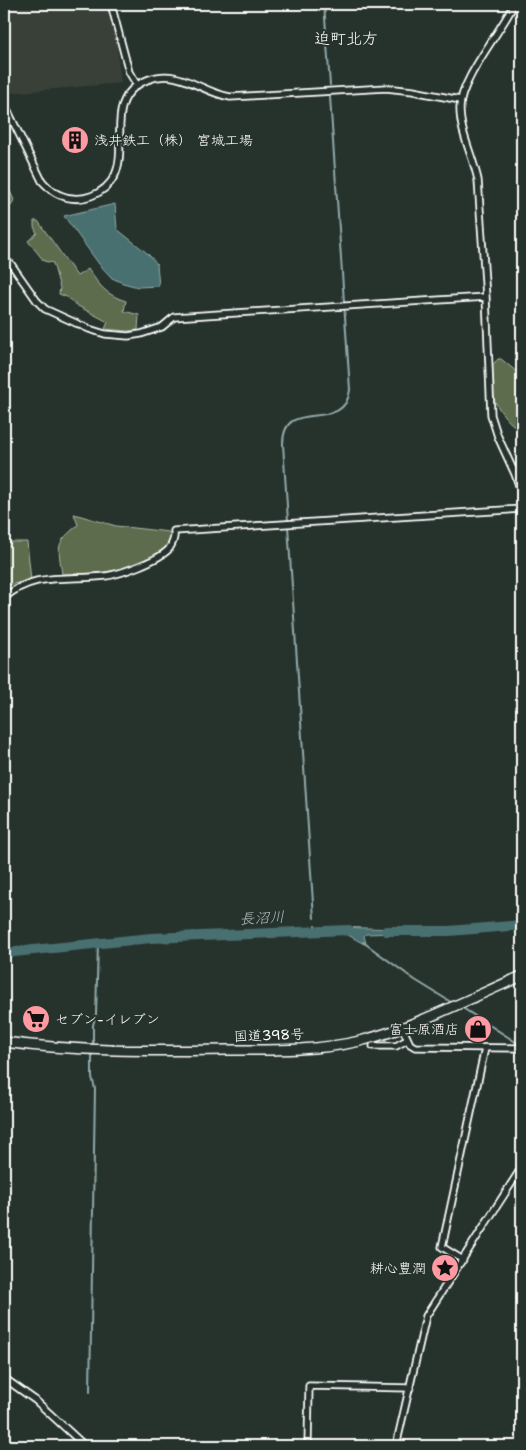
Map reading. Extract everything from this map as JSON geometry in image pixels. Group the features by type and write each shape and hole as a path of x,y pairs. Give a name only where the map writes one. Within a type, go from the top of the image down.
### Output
{"highway":[{"name":"国道398号","path":"4,1042 85,1049 184,1051 301,1049 338,1045 360,1041 402,1027 522,976"}],"street":[{"path":"111,4 129,72 137,85"},
{"path":"514,4 465,86 460,100 460,109 461,120 478,180 491,415 498,437 522,494"},
{"path":"4,104 42,181 50,190 59,195 77,199 87,198 103,190 110,183 118,163 120,115 126,99 137,85 153,78 168,76 182,79 230,97 386,88 460,100"},
{"path":"4,262 11,264 37,301 46,309 89,329 116,336 128,336 153,330 162,327 174,318 486,298"},
{"path":"515,474 522,463"},
{"path":"4,598 13,590 39,581 106,576 132,569 164,553 175,537 174,531 522,509"},
{"path":"402,1027 407,1040 415,1047 520,1047"},
{"path":"373,1046 396,1046 407,1040"},
{"path":"462,1260 442,1247 485,1048"},
{"path":"396,1446 426,1316 522,1167"},
{"path":"4,1378 35,1400 85,1446"},
{"path":"308,1446 309,1386 410,1388"}],"shaded area":[{"path":"4,4 112,4 121,83 9,93 4,87"}],"green space":[{"path":"4,127 8,163 5,180 14,200 11,206 4,211"},
{"path":"34,221 38,221 77,276 88,269 104,289 113,296 126,301 124,311 139,315 138,330 105,329 108,322 59,294 60,288 53,263 44,261 28,241 37,233"},
{"path":"498,359 501,359 522,376 522,430 515,427 509,421 497,406 493,397 489,379 490,370"},
{"path":"74,514 116,526 169,532 171,537 168,544 159,553 136,564 105,572 62,574 60,546 65,537 78,525"},
{"path":"4,542 27,542 31,580 4,586"}],"water":[{"path":"115,204 117,229 147,253 157,264 159,286 138,287 112,278 99,264 64,216"},
{"path":"336,927 398,929 398,933 366,934 364,936 366,943 364,944 348,935 335,934"}],"waterway":[{"path":"324,4 330,85"},
{"path":"288,521 283,444 286,429 293,421 303,417 337,411 345,403 350,390 330,97"},
{"path":"288,526 314,918"},
{"name":"長沼川","path":"386,931 449,931 522,925"},
{"name":"長沼川","path":"315,926 316,931"},
{"name":"長沼川","path":"4,953 151,938 349,930"},
{"path":"363,942 415,980 454,1004"},
{"path":"93,1046 98,944"},
{"path":"461,1007 522,1046"},
{"path":"90,1392 95,1089 92,1077 92,1054"}],"place":[{"name":"浅井鉄工（株） 宮城工場","path":"75,140"},
{"name":"セブン-イレブン","path":"36,1019"},
{"name":"富士原酒店","path":"478,1029"},
{"name":"耕心豊潤","path":"445,1268"}],"district":[{"name":"迫町北方","path":"346,38"}]}
